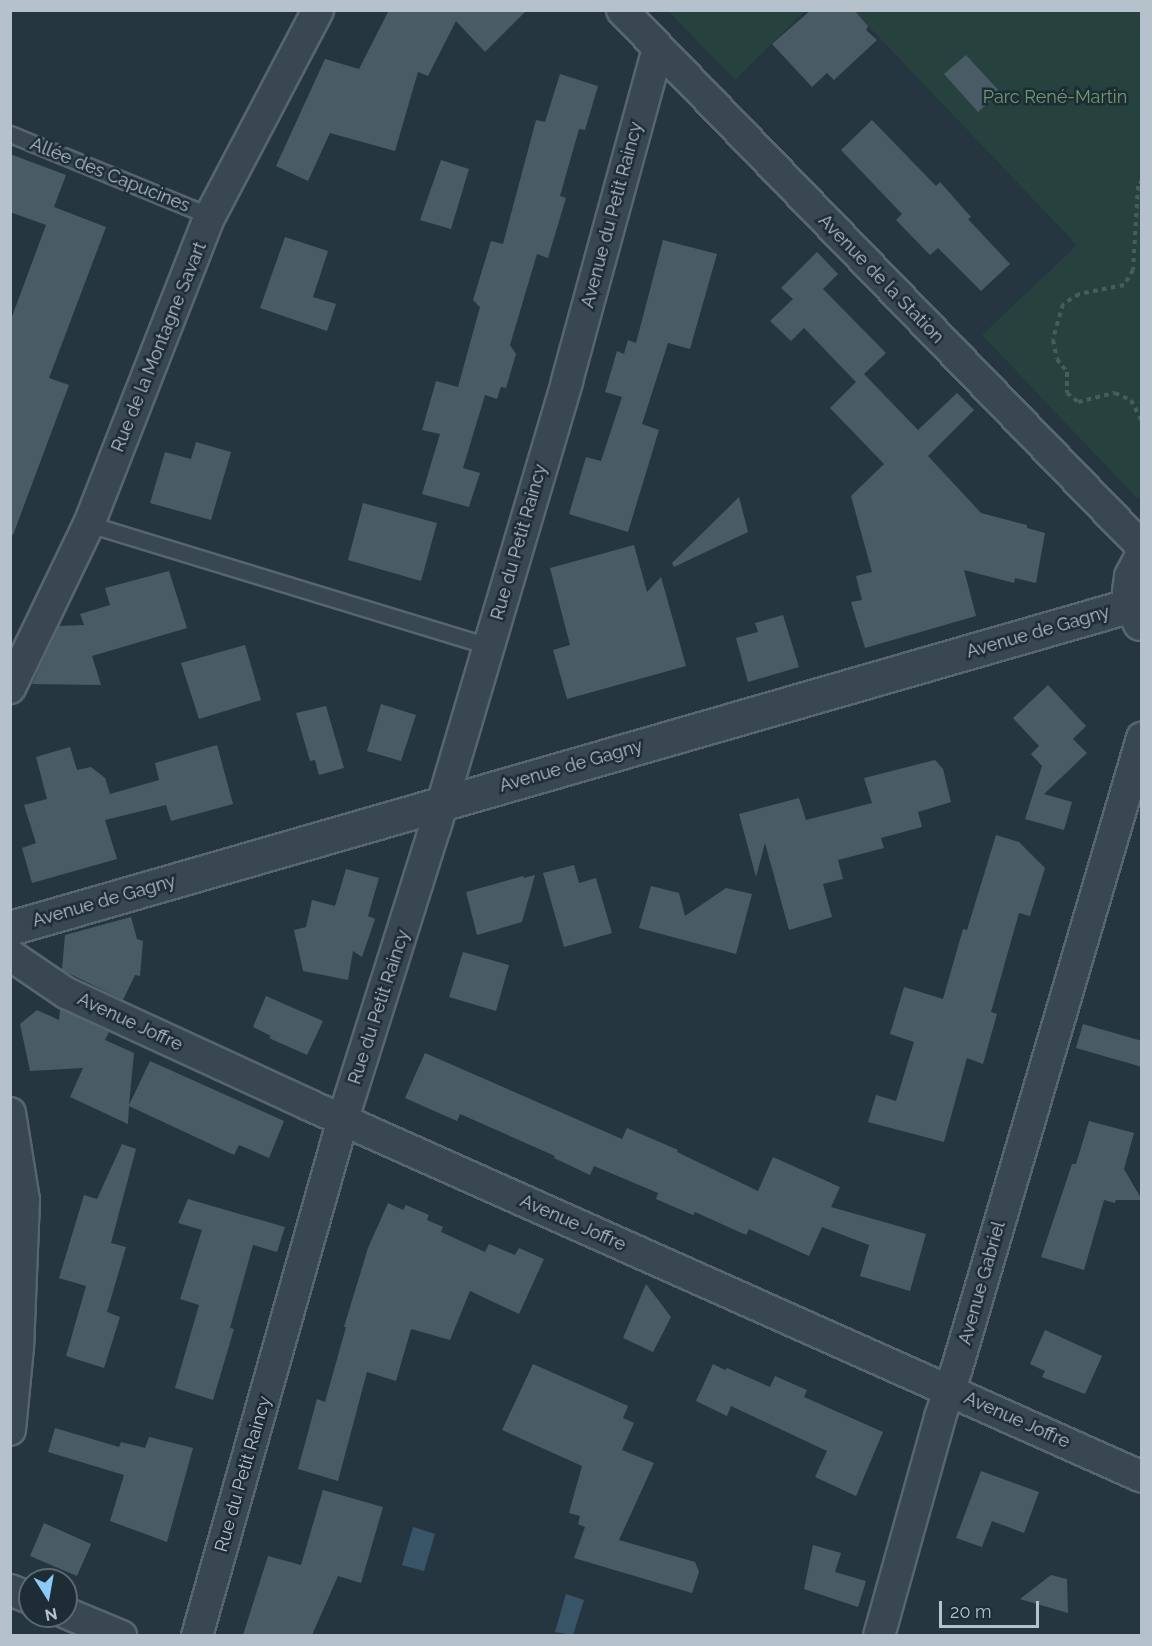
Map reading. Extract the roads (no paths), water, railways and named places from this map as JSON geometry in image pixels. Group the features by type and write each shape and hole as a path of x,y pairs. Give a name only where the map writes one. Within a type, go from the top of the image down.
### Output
{"street":[{"name":"Rue de la Montagne Savart","path":"10,688 89,524 210,216 318,10"},
{"name":"Avenue de la Station","path":"622,10 1142,548"},
{"name":"Avenue du Petit Raincy","path":"567,381 658,49"},
{"name":"Rue du Petit Raincy","path":"197,1635 343,1119 443,803 567,381"},
{"path":"1136,615 1131,576 1142,555"},
{"name":"Avenue de Gagny","path":"10,928 443,803 1136,615"},
{"name":"Avenue Gabriel","path":"879,1635 948,1389 957,1368 1142,738"},
{"name":"Avenue Joffre","path":"10,956 66,993 1142,1477"},
{"path":"10,1113 24,1200 10,1430"},
{"path":"78,1618 121,1635"}],"lane":[{"name":"Allée des Capucines","path":"10,134 210,216"},
{"path":"89,524 489,646"}],"water":[{"path":"413,1527 435,1534 424,1571 402,1565"},
{"path":"566,1594 584,1600 573,1635 555,1632"}],"park label":[{"name":"Parc René-Martin","path":"1055,97"}]}
